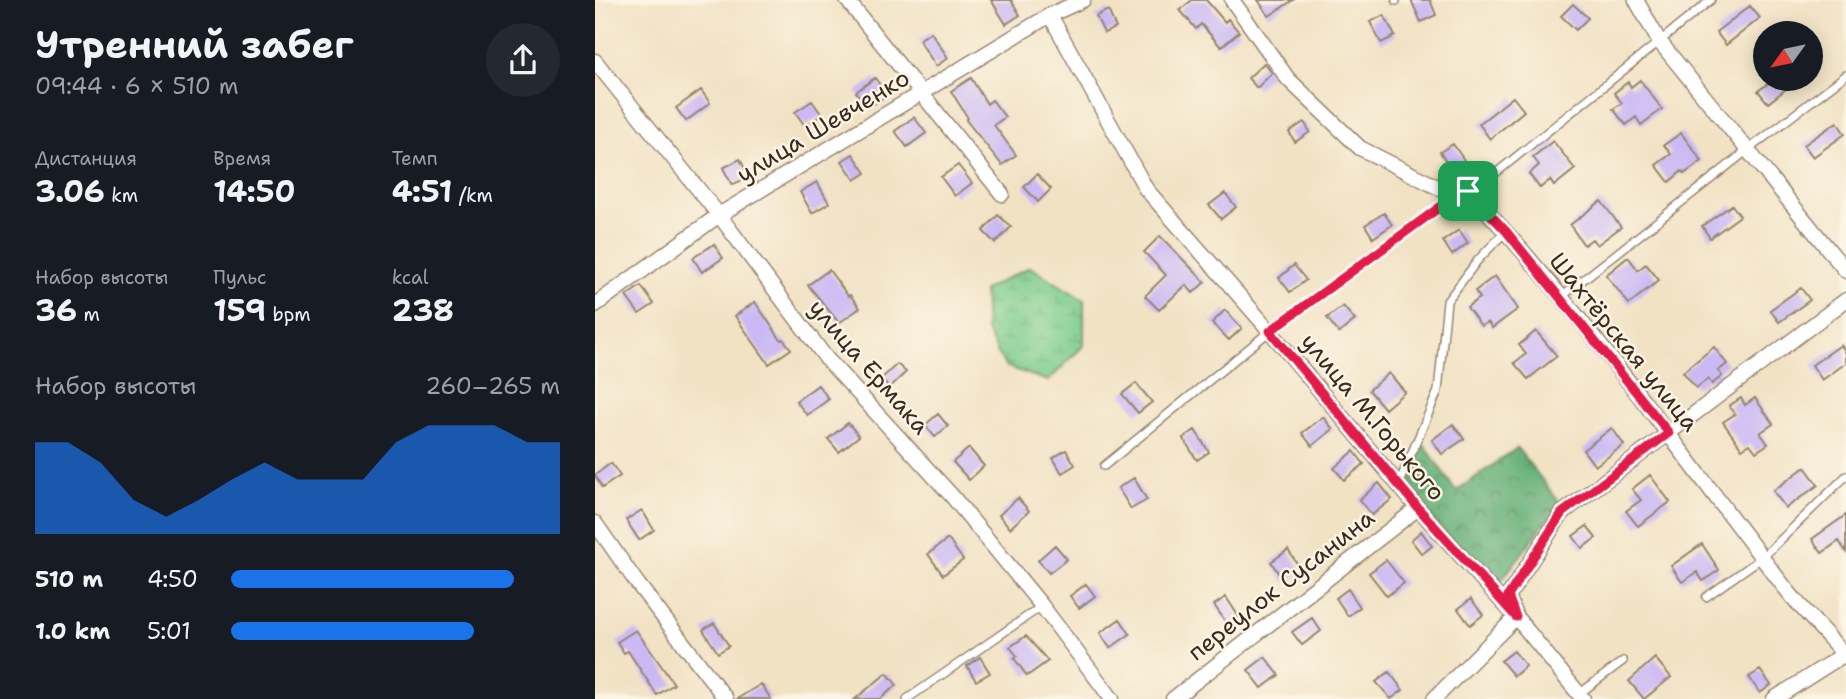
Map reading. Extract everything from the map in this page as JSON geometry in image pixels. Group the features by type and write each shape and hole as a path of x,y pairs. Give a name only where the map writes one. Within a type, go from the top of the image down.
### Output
{"street":[{"path":"848,0 1002,194"},
{"name":"улица Шевченко","path":"595,305 719,215 1050,15 1083,0"},
{"name":"Шахтёрская улица","path":"1232,0 1288,79 1360,148 1462,193 1506,231 1669,433 1788,591 1845,655"},
{"path":"1636,0 1660,41 1846,271"},
{"name":"улица М.Горького","path":"1050,15 1146,189 1270,331 1418,508 1516,617 1581,696"},
{"name":"улица Ермака","path":"595,61 719,215 826,358 952,496 1112,699"},
{"path":"1434,699 1516,617 1508,596 1562,513 1846,300"},
{"name":"переулок Сусанина","path":"1173,699 1418,508"},
{"path":"595,523 637,583 726,699"},
{"path":"1774,699 1845,655"}],"lane":[{"path":"1104,466 1270,331 1462,193 1481,185 1711,0"},
{"path":"1560,298 1846,75"},
{"path":"1398,484 1438,391 1447,301 1478,260 1506,231"},
{"path":"1706,597 1763,557 1846,476"},
{"path":"907,699 1042,607"},
{"path":"1581,696 1623,661"}],"green space":[{"path":"1030,267 1084,300 1084,345 1048,381 1005,366 986,330 984,290"},
{"path":"1423,443 1456,491 1517,448 1560,503 1496,588 1418,503 1408,483"}],"building":[{"path":"991,0 1011,0 1020,15 1006,24"},
{"path":"1192,0 1206,0 1225,22 1228,19 1239,32 1221,47 1201,24 1196,29 1180,10"},
{"path":"1258,0 1293,0 1269,16"},
{"path":"1411,0 1430,0 1436,15 1421,22"},
{"path":"1573,4 1588,18 1576,30 1561,16"},
{"path":"1750,6 1760,18 1726,45 1716,32"},
{"path":"1108,10 1116,28 1104,33 1096,16"},
{"path":"1384,15 1395,36 1381,43 1370,22"},
{"path":"931,32 948,58 936,66 919,40"},
{"path":"1264,63 1272,73 1257,88 1248,78"},
{"path":"875,78 887,95 868,108 856,92"},
{"path":"971,78 987,104 992,100 1005,117 994,125 1016,155 1002,165 966,120 968,118 951,91"},
{"path":"1640,80 1662,109 1641,125 1636,117 1626,125 1613,109 1622,103 1614,93 1628,82 1631,87"},
{"path":"701,90 710,103 686,121 676,108"},
{"path":"1758,91 1784,91 1768,103"},
{"path":"1513,97 1524,111 1490,139 1479,124"},
{"path":"812,101 822,115 805,126 795,112"},
{"path":"914,117 926,133 907,147 895,131"},
{"path":"1304,122 1310,132 1295,142 1289,132"},
{"path":"1837,122 1845,134 1813,157 1804,145"},
{"path":"1681,133 1702,161 1684,174 1682,171 1669,182 1656,165 1671,154 1664,145"},
{"path":"1553,141 1575,169 1554,186 1550,180 1540,188 1529,174 1539,165 1533,157"},
{"path":"1453,144 1464,160 1450,168 1440,152"},
{"path":"853,154 866,173 855,180 842,161"},
{"path":"740,159 749,177 732,185 723,168"},
{"path":"958,165 972,183 955,196 941,177"},
{"path":"1037,174 1051,189 1038,202 1024,187"},
{"path":"817,182 829,203 812,213 800,192"},
{"path":"1225,193 1236,207 1221,219 1209,205"},
{"path":"1601,201 1621,227 1597,245 1592,239 1584,245 1570,225"},
{"path":"1732,205 1740,216 1710,238 1702,226"},
{"path":"1384,213 1392,225 1373,238 1365,225"},
{"path":"998,215 1011,227 995,243 983,231"},
{"path":"1459,230 1468,243 1452,255 1443,241"},
{"path":"1160,236 1205,282 1193,293 1186,285 1159,310 1145,296 1166,275 1144,252"},
{"path":"714,244 723,258 702,272 693,258"},
{"path":"1628,257 1638,270 1646,264 1659,280 1629,304 1606,275"},
{"path":"1294,265 1306,280 1290,292 1279,278"},
{"path":"829,270 860,308 839,323 808,285"},
{"path":"1495,276 1518,309 1492,328 1488,322 1481,326 1467,307 1480,298 1475,291"},
{"path":"641,286 654,304 639,314 626,296"},
{"path":"1801,288 1810,300 1779,322 1770,310"},
{"path":"755,302 781,340 791,349 769,364 735,316"},
{"path":"1343,306 1355,320 1339,333 1327,318"},
{"path":"1225,310 1242,328 1229,340 1212,323"},
{"path":"1536,331 1557,356 1528,379 1514,363 1526,354 1519,345"},
{"path":"1841,345 1846,353 1846,363 1822,380 1812,365"},
{"path":"1714,347 1727,364 1718,371 1722,376 1712,384 1708,379 1696,388 1683,372"},
{"path":"897,364 906,372 889,388 881,379"},
{"path":"1389,373 1405,392 1385,409 1369,390"},
{"path":"1136,383 1152,402 1138,413 1122,394"},
{"path":"818,385 829,399 807,415 796,401"},
{"path":"1741,398 1745,405 1755,398 1773,424 1760,433 1768,444 1756,452 1750,444 1742,449 1723,422 1735,414 1729,406"},
{"path":"938,414 948,426 935,437 925,425"},
{"path":"1323,417 1333,429 1312,446 1302,433"},
{"path":"848,423 859,436 839,452 828,439"},
{"path":"1453,424 1464,439 1442,454 1432,440"},
{"path":"1612,428 1624,445 1595,466 1583,450"},
{"path":"1195,430 1209,452 1197,460 1183,438"},
{"path":"969,448 984,466 969,480 953,462"},
{"path":"1066,450 1075,465 1062,473 1053,458"},
{"path":"1354,451 1364,464 1344,480 1334,468"},
{"path":"611,463 620,476 602,488 595,475"},
{"path":"1805,467 1818,485 1786,508 1773,491"},
{"path":"1650,475 1670,502 1638,526 1626,511 1641,500 1632,489"},
{"path":"1134,478 1147,500 1131,509 1118,488"},
{"path":"1379,483 1392,499 1372,515 1359,500"},
{"path":"1018,498 1029,511 1010,528 999,515"},
{"path":"642,510 654,530 639,540 626,520"},
{"path":"1846,515 1846,552 1839,541 1822,553 1812,539"},
{"path":"1587,526 1596,538 1582,548 1573,536"},
{"path":"1421,531 1432,546 1422,554 1411,540"},
{"path":"948,539 963,560 943,575 928,554"},
{"path":"1702,544 1719,570 1703,581 1697,572 1682,582 1671,566"},
{"path":"1055,545 1067,559 1049,573 1038,560"},
{"path":"1288,550 1302,571 1285,583 1271,562"},
{"path":"1386,560 1404,583 1387,596 1369,573"},
{"path":"1086,584 1095,596 1079,608 1070,596"},
{"path":"1348,589 1360,607 1348,616 1336,598"},
{"path":"1226,597 1239,617 1228,625 1214,605"},
{"path":"1471,599 1483,615 1470,625 1458,609"},
{"path":"1312,618 1321,631 1302,645 1292,632"},
{"path":"1120,619 1130,634 1110,648 1100,633"},
{"path":"714,623 729,646 718,653 703,630"},
{"path":"636,630 674,684 657,695 628,651 624,653 617,642"},
{"path":"1026,636 1048,661 1027,676 1014,658 1017,656 1010,647"},
{"path":"1514,651 1526,666 1514,676 1501,661"},
{"path":"980,657 990,673 976,681 967,666"},
{"path":"1265,657 1279,675 1262,688 1248,670"},
{"path":"1655,658 1671,677 1644,699 1629,681"},
{"path":"1760,670 1771,685 1760,693 1749,677"},
{"path":"1389,672 1403,690 1391,699 1376,682"},
{"path":"887,673 897,685 880,699 855,699"},
{"path":"761,684 771,699 737,699"}],"route":[{"path":"1468,191 1506,231 1669,433 1562,513 1508,596 1516,617 1418,508 1270,331 1455,196 1468,191"}]}
